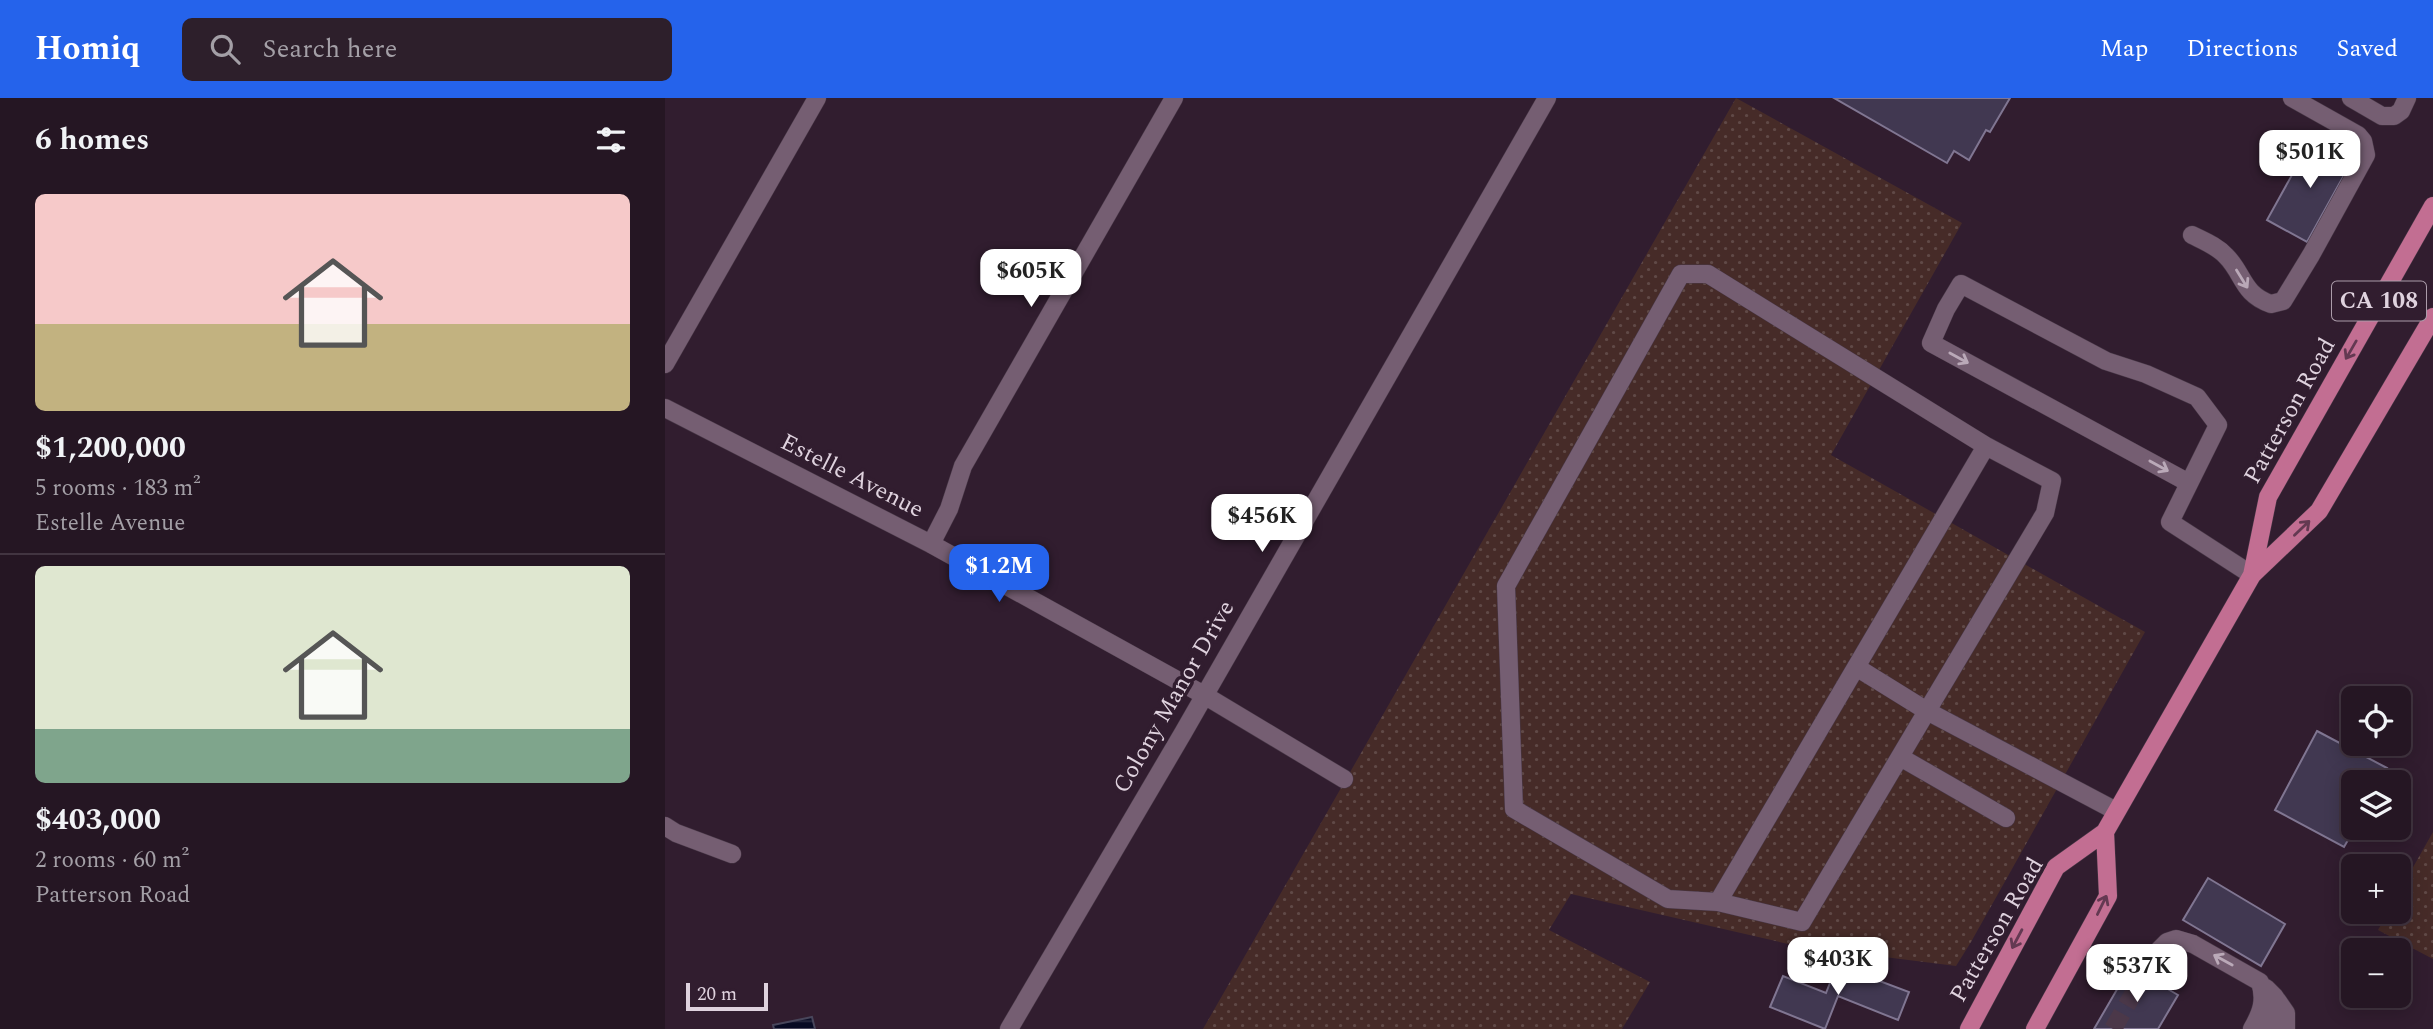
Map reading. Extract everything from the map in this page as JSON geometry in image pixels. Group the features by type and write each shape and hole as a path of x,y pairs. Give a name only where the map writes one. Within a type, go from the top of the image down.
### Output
{"main road":[{"name":"Patterson Road","path":"2252,575 2268,497 2433,206"},
{"name":"Patterson Road","path":"1969,1029 2056,867 2105,832 2252,575 2319,511 2433,317"},
{"path":"2035,1029 2108,896 2105,832"}],"street":[{"path":"665,363 817,98"},
{"path":"930,544 949,509 963,466 1174,98"},
{"name":"Colony Manor Drive","path":"1009,1029 1547,98"},
{"path":"2192,235 2216,247 2225,255 2251,294 2271,303 2283,301 2366,155 2364,141 2358,135 2292,98"},
{"path":"2351,98 2388,117 2401,111 2407,98"},
{"path":"1681,274 1708,274 1986,446 2052,481 2045,513 1802,922 1718,902 1668,899 1514,809 1506,586 1681,274"},
{"path":"2189,483 1931,343 1946,309 1962,284 2106,361 2146,374 2197,397 2218,425 2170,522 2252,575"},
{"name":"Estelle Avenue","path":"665,408 930,544 1204,695 1344,779"},
{"path":"1718,902 1986,446"},
{"path":"1856,667 1927,712 2116,811"},
{"path":"1900,757 2005,818"},
{"path":"665,826 676,833 732,854"},
{"path":"2144,975 2167,942 2176,939 2193,944 2260,982 2286,1013 2286,1029"},
{"path":"2252,1029 2263,1007 2264,996 2260,982"},
{"path":"2271,1029 2275,1016 2275,997"}],"shaded area":[{"path":"1736,98 1962,223 1831,455 2145,632 1971,942 1956,966 1797,946 1571,894 1549,930 1650,982 1622,1029 1203,1029"},
{"path":"2433,832 2433,959 2411,947 2411,938 2393,938 2378,930 2381,924 2411,924 2411,871"}],"water":[{"path":"812,1017 815,1029 774,1029 773,1025"}],"building":[{"path":"1834,98 2010,98 1990,132 1986,130 1969,160 1954,151 1947,163"},
{"path":"2313,137 2353,159 2307,242 2267,220"},
{"path":"2317,731 2341,744 2341,756 2364,756 2387,768 2341,770 2341,840 2348,840 2344,847 2275,810"},
{"path":"2208,878 2285,924 2261,966 2183,920"},
{"path":"1837,965 1909,992 1898,1020 1838,996 1825,1029 1770,1007 1783,976 1826,993"},
{"path":"2130,967 2178,995 2158,1029 2094,1029"}],"tunnel":[{"path":"2113,1029 2144,975"}]}
